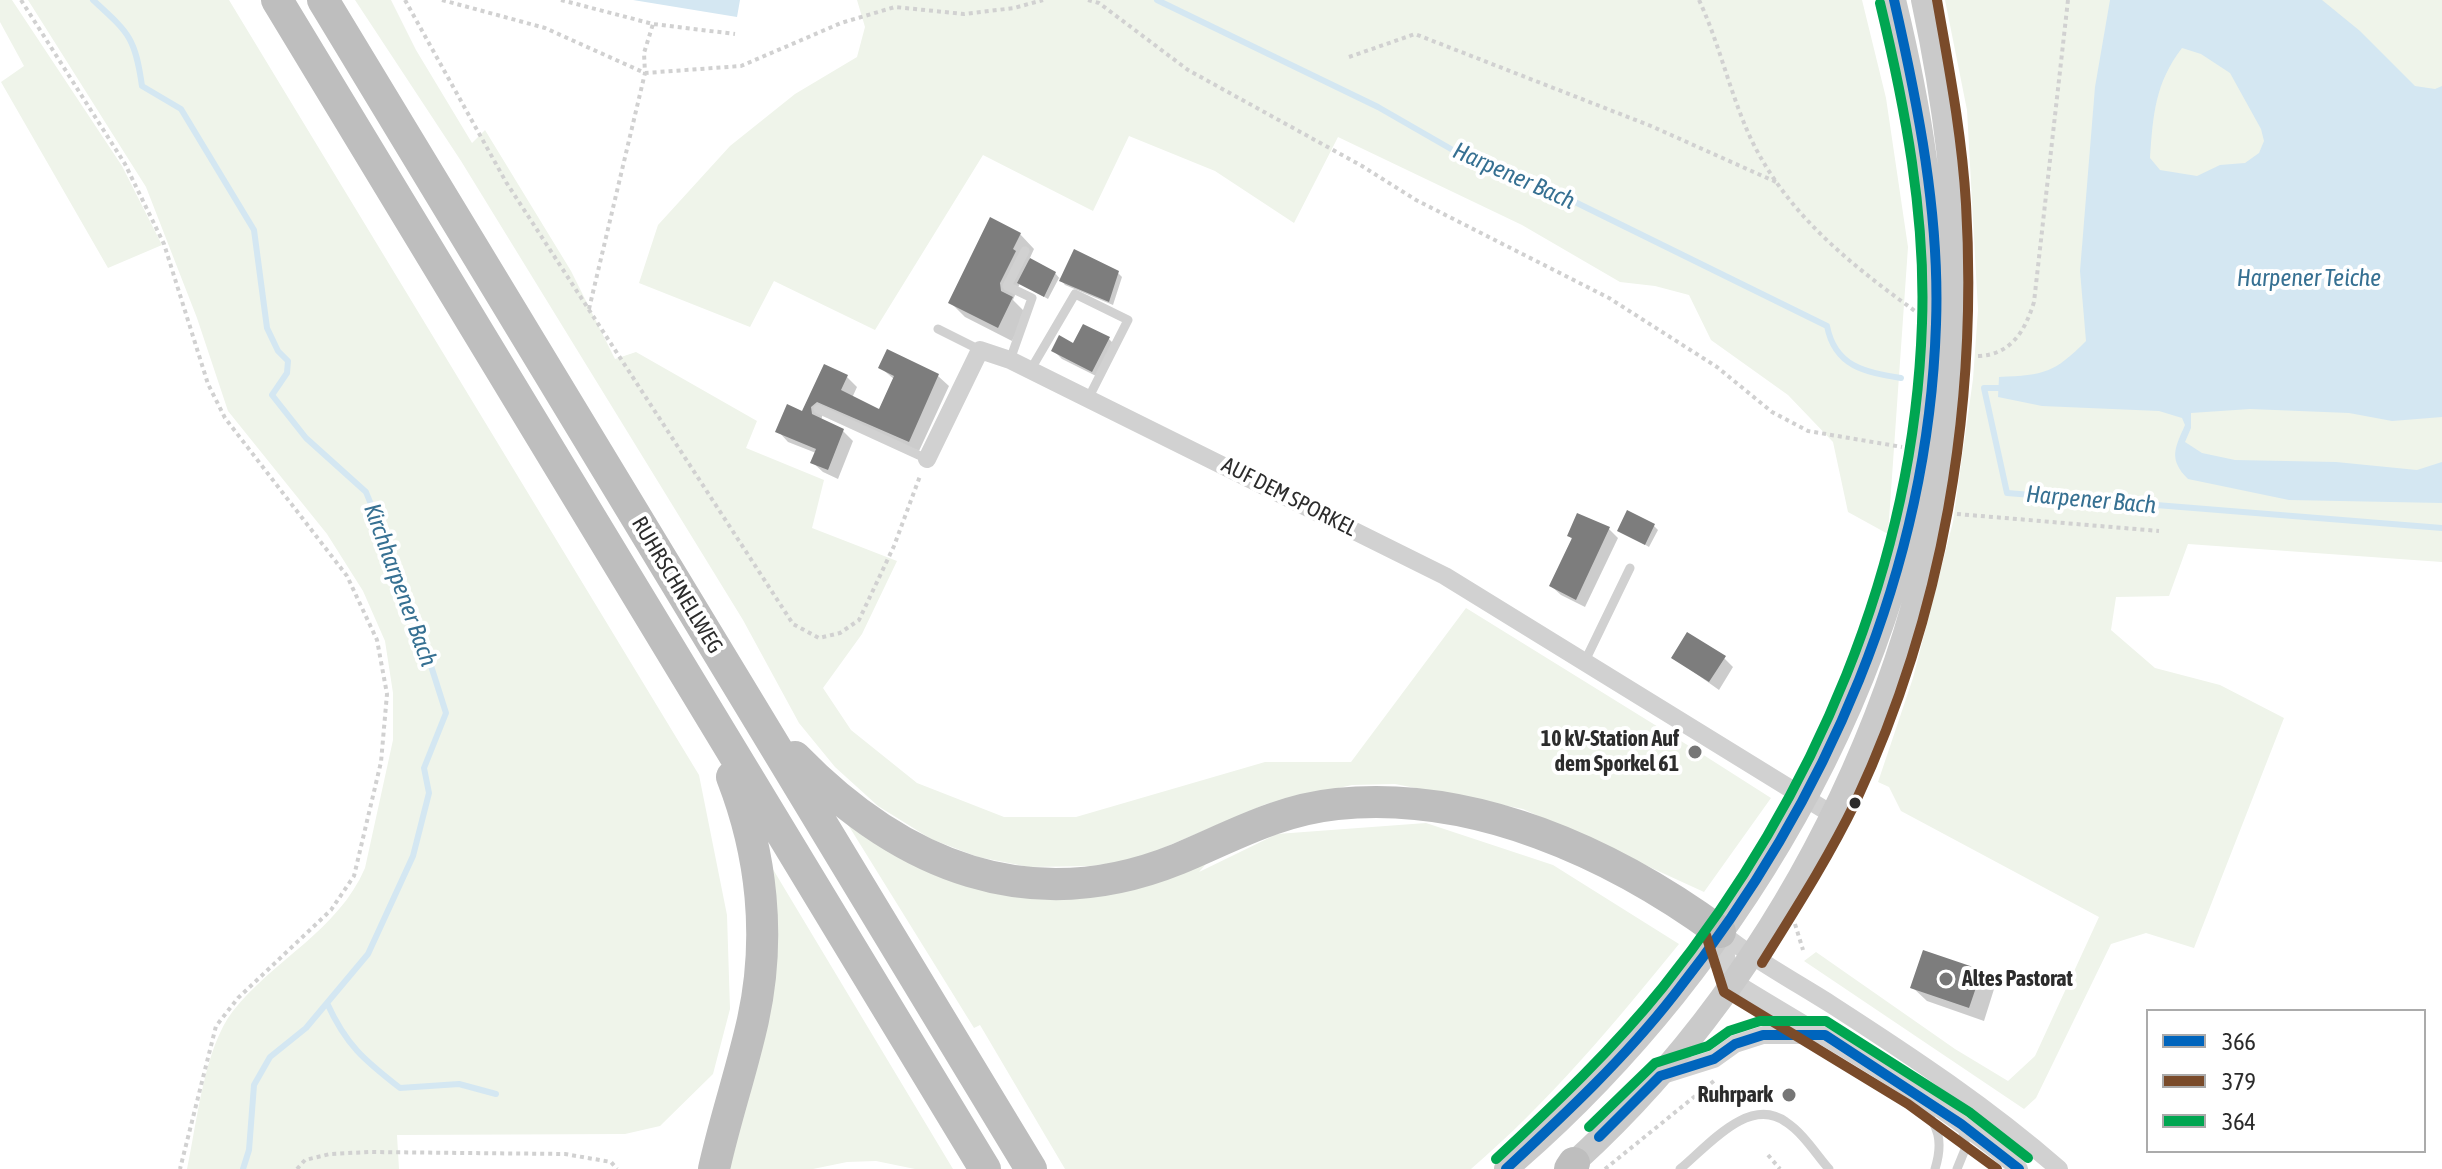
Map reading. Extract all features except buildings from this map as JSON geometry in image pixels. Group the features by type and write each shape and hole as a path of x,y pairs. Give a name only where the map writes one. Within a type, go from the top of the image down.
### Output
{"highway":[{"name":"RUHRSCHNELLWEG","path":"277,0 985,1169"},
{"name":"RUHRSCHNELLWEG","path":"323,0 1031,1169"},
{"path":"721,658 788,749 848,807 919,854 961,871 1014,882 1075,885 1149,869 1277,815 1337,804 1397,803 1494,818 1589,854 1684,906 1720,932"},
{"path":"686,676 739,797 760,882 763,932 761,978 753,1021 714,1169"}],"main road":[{"path":"1506,1169 1534,1145 1629,1047 1720,932 1807,797 1860,689 1902,558 1923,450 1936,326 1933,218 1922,125 1894,0"},
{"path":"1579,1167 1660,1076 1750,956 1833,815 1917,618 1956,355 1956,239 1952,172 1945,108 1923,0"}],"street":[{"name":"AUF DEM SPORKEL","path":"980,350 1031,369 1089,397 1445,576 1833,815"},
{"path":"927,459 980,350"},
{"path":"1720,932 1750,956 1920,1062 1989,1111 2059,1169"},
{"path":"1720,932 1732,981 1912,1090 2019,1169"},
{"path":"1660,1076 1714,1059 1735,1044 1763,1035 1825,1035"}],"lane":[{"path":"1010,360 1032,298 1007,286 1025,251"},
{"path":"1031,369 1075,294 1102,307 1128,320 1089,397"},
{"name":"AUF DEM SPORKEL","path":"938,329 980,350"},
{"path":"818,409 927,459"},
{"path":"1585,661 1630,568"},
{"path":"1912,1090 1938,1127 1942,1147 1935,1169"},
{"path":"1680,1169 1740,1120 1756,1113 1773,1114 1789,1123 1829,1169"},
{"path":"1957,1169 1966,1147 1961,1124"}],"path":[{"path":"21,0 132,177 164,244 208,384 225,418 347,576 377,640 387,694 381,762 354,876 331,910 238,998 216,1026 180,1169"},
{"path":"405,0 506,182 706,495 793,624 819,638 840,633 859,620 894,546 927,459"},
{"path":"442,0 545,28 645,73 741,66 841,23 895,7 964,14 1014,8 1043,0"},
{"path":"561,0 653,24 735,34"},
{"path":"1088,0 1099,3 1188,70 1362,166 1416,200 1609,298 1717,367 1772,412 1796,425 1808,431 1923,450"},
{"path":"1699,0 1751,138 1776,182 1847,262 1920,315"},
{"path":"1956,355 1995,356 2015,342 2034,302 2068,0"},
{"path":"589,309 645,73 644,53 653,24"},
{"path":"1349,57 1415,34 1651,126 1776,182"},
{"path":"1951,513 2159,531"},
{"path":"1798,926 1803,950"},
{"path":"1579,1167 1724,1073"},
{"path":"297,1169 305,1160 330,1154 369,1152 565,1154 611,1162 617,1169"},
{"path":"1768,1155 1780,1169"}],"shaded area":[{"path":"0,0 12,0 122,166 162,245 108,268 1,82 24,66 0,22"},
{"path":"28,0 229,0 699,775 727,915 730,1009 713,1074 660,1126 625,1134 397,1135 399,1169 187,1169 208,1065 223,1027 249,993 339,910 365,868 393,740 393,693 385,641 363,591 327,534 228,411 197,318 146,187"},
{"path":"355,0 391,0 416,50 472,143 485,130 571,271 615,359 636,352 757,421 746,448 824,480 812,528 897,561 862,634 823,688 851,730 917,783 1004,817 1076,817 1265,762 1351,762 1466,608 1689,746 1686,752 1697,760 1702,754 1771,798 1704,892 1523,809 1395,784 1352,785 1266,804 1135,860 1090,866 1029,867 978,857 931,839 878,806 835,767 799,723 743,620 461,161"},
{"path":"857,0 1862,0 1886,98 1908,247 1888,534 1848,512 1833,442 1788,395 1711,340 1689,295 1655,286 1620,282 1522,225 1338,137 1294,223 1215,171 1129,136 1093,211 983,155 875,330 774,281 750,327 639,283 658,225 730,146 795,94 857,57 865,27"},
{"path":"1945,0 2442,0 2442,562 2188,544 2169,596 2116,597 2111,630 2155,668 2220,685 2284,718 2194,948 2146,933 2111,944 2036,1098 2024,1109 1804,961 1816,952 1955,1049 2008,1081 2035,1056 2099,917 1901,811 1889,787 1878,782 1913,678 1953,522 1973,379 1978,310 1967,110"},
{"path":"842,815 973,883 1211,858 1199,872 1277,834 1426,823 1553,865 1679,944 1554,1089 1471,1169 1065,1169 980,1025 974,1028"},
{"path":"765,856 953,1169 915,1169 876,1161 847,1162 813,1169 725,1169"}],"water":[{"path":"633,0 740,0 737,17"},
{"name":"Harpener Teiche","path":"2110,0 2322,0 2360,31 2415,86 2435,89 2442,86 2442,417 2392,421 2349,413 2250,409 2191,413 2191,428 2185,442 2202,453 2235,460 2336,462 2417,470 2442,462 2442,503 2289,500 2188,479 2178,465 2175,453 2185,425 2182,418 2159,411 2042,406 1998,397 1999,377 2048,370 2086,341 2080,271 2095,87","holes":["2182,48 2201,54 2230,73 2261,129 2264,141 2259,153 2245,163 2220,165 2197,176 2160,170 2150,158 2154,114 2161,87"]}],"waterway":[{"name":"Kirchharpener Bach","path":"93,0 128,37 142,86 181,109 254,230 267,328 278,351 288,361 287,373 272,395 306,438 366,492 412,606 446,713 424,768 429,793 413,856 368,954 306,1028 270,1057 254,1085 249,1150 243,1169"},
{"name":"Harpener Bach","path":"1157,0 1378,107 1484,168 1514,172 1827,326 1831,340 1844,359 1864,370 1901,378"},
{"name":"Harpener Bach","path":"2008,388 1984,388 2007,493 2442,528"},
{"path":"327,1003 341,1030 357,1051 400,1088 459,1084 496,1094"}],"transit line":[{"name":"366","path":"1506,1169 1572,1107 1635,1041 1729,921 1778,844 1822,763 1859,680 1890,594 1913,506 1929,416 1936,324 1934,242 1926,160 1894,0"},
{"name":"379","path":"1762,963 1846,822 1886,730 1912,658 1948,509 1966,357 1968,281 1961,153 1937,0"},
{"name":"364","path":"1496,1159 1562,1097 1624,1032 1663,987 1717,914 1766,838 1809,758 1846,675 1876,590 1899,503 1915,414 1922,323 1921,242 1912,162 1880,3"},
{"name":"379","path":"1706,935 1724,992 1908,1104 1997,1169"},
{"name":"364","path":"1589,1127 1655,1063 1708,1046 1729,1031 1760,1021 1826,1021 1969,1112 2028,1158"},
{"name":"366","path":"1599,1137 1660,1076 1714,1059 1735,1044 1763,1035 1825,1035 1961,1124 2019,1169"}],"place":[{"name":"10 kV-Station Auf dem Sporkel 61","path":"1695,752"},
{"name":"Altes Pastorat","path":"1946,979"},
{"name":"Ruhrpark","path":"1789,1095"}]}
